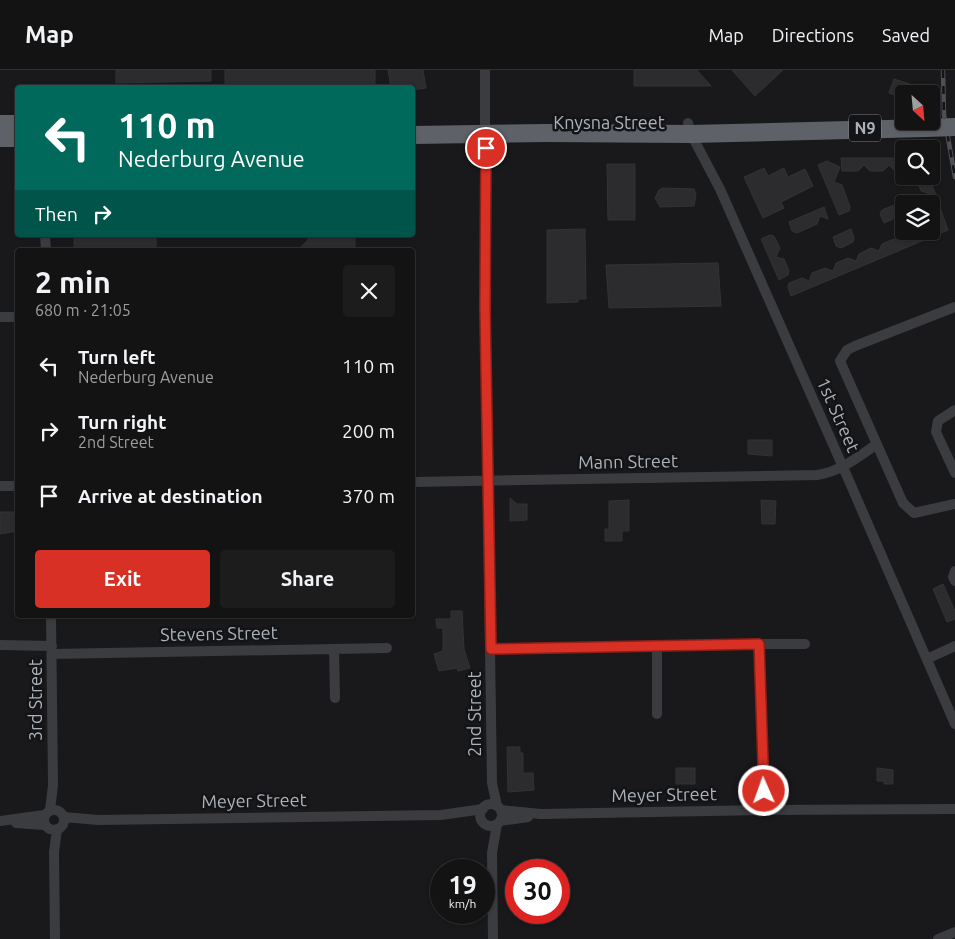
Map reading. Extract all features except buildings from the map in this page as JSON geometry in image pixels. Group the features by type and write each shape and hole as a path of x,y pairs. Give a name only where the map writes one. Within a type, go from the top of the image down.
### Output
{"highway":[{"name":"Knysna Street","path":"415,123 486,128 690,128 787,132 806,129 955,127"},
{"path":"0,124 15,124"},
{"name":"Knysna Street","path":"415,135 486,128"},
{"path":"0,138 15,138"}],"street":[{"name":"2nd Street","path":"485,70 485,307 492,807"},
{"name":"1st Street","path":"690,128 726,202 844,467 955,724"},
{"path":"955,308 855,346 843,354 841,365 903,503 914,513 955,504"},
{"path":"0,317 15,317"},
{"path":"955,410 938,421 936,432 955,473"},
{"name":"Mann Street","path":"415,482 817,475 828,474 844,467 877,444"},
{"path":"0,486 15,486"},
{"path":"955,571 953,577 955,581"},
{"name":"3rd Street","path":"51,618 55,939"},
{"path":"759,644 764,810"},
{"path":"491,649 805,644"},
{"name":"Stevens Street","path":"0,645 52,650 387,648"},
{"path":"657,646 657,714"},
{"path":"927,659 955,646"},
{"path":"334,649 335,698"},
{"path":"492,807 484,822 492,853"},
{"path":"492,807 499,822 492,853 493,939"},
{"name":"Meyer Street","path":"0,821 441,815 492,807 541,814 955,808"},
{"name":"Meyer Street","path":"441,815 484,822 499,822 541,814"},
{"path":"938,939 955,932"}],"railway":[{"path":"943,70 944,115 955,177"}],"route":[{"path":"486,148 485,307 491,649 759,644 764,791"}]}
